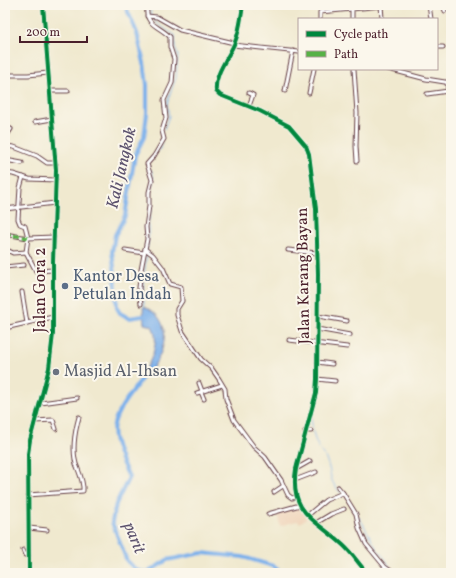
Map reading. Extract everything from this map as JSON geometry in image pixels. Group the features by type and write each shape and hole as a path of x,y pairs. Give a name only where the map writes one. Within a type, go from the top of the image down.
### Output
{"street":[{"name":"Jalan Gora 2","path":"29,573 28,454 50,365 53,343 53,270 56,164 43,5"},
{"name":"Jalan Karang Bayan","path":"244,5 234,44 219,74 216,90 220,95 249,106 290,126 307,148 316,204 318,316 317,379 316,393 296,469 296,497 300,505 316,523 344,546 367,573"},
{"path":"320,18 320,12 380,5 382,18"},
{"path":"429,5 431,18"},
{"path":"443,5 445,11"},
{"path":"141,304 139,288 148,239 146,227 149,206 149,190 152,179 147,164 158,150 164,139 162,132 166,118 164,103 172,83 174,59 170,47 170,37 154,26 148,16 147,9"},
{"path":"352,9 352,18"},
{"path":"148,16 157,17 180,30 234,44 298,52"},
{"path":"438,47 443,47"},
{"path":"285,92 293,51"},
{"path":"310,93 314,70"},
{"path":"354,70 357,113 357,161"},
{"path":"392,70 426,79 451,83"},
{"path":"5,75 28,75 48,72"},
{"path":"427,94 448,91 447,82"},
{"path":"50,91 68,91"},
{"path":"249,93 252,95 249,106"},
{"path":"35,122 52,119"},
{"path":"6,135 11,129"},
{"path":"5,146 14,147 37,156 47,163 56,164"},
{"path":"5,160 22,163"},
{"path":"5,173 31,179 56,180"},
{"path":"23,177 20,188 19,222 24,226 28,238 26,252 36,271 53,270"},
{"path":"5,208 55,203"},
{"path":"5,234 28,238 54,237"},
{"path":"5,249 13,253 26,252"},
{"path":"125,250 146,251 153,255 165,270 170,284 181,287 182,301 177,313 181,327 192,347 214,372 225,390 226,399 234,420 254,447 265,457 279,477 289,496 292,498 296,497"},
{"path":"288,250 317,253"},
{"path":"5,267 24,265"},
{"path":"22,292 26,323"},
{"path":"318,316 347,321"},
{"path":"6,326 53,317"},
{"path":"317,330 350,335"},
{"path":"289,340 347,347"},
{"path":"317,362 332,364"},
{"path":"317,379 334,380"},
{"path":"199,383 200,392 204,399"},
{"path":"200,392 222,385"},
{"path":"41,403 77,398"},
{"path":"28,495 84,491 74,451 75,434 79,417"},
{"path":"35,421 53,420 56,429"},
{"path":"305,431 312,432"},
{"path":"296,469 310,461"},
{"path":"295,480 316,472"},
{"path":"274,492 283,486"},
{"path":"338,487 356,514 359,528 366,544 385,567 393,572"},
{"path":"308,514 326,500 342,493"},
{"path":"268,514 300,505"},
{"path":"316,523 331,514 344,509"},
{"path":"29,528 47,530"},
{"path":"23,550 25,555 29,556"}],"shaded area":[{"path":"298,506 307,518 300,523 297,521 280,526 277,513"}],"water":[{"path":"143,307 151,310 158,316 163,325 164,333 164,340 159,356 156,363 147,375 143,372 152,357 155,335 152,326 144,324"}],"waterway":[{"name":"Kali Jangkok","path":"125,5 137,33 144,63 147,85 147,113 144,137 135,155 125,216 115,235 112,252 117,308 120,313 129,318 143,316"},
{"path":"145,5 150,10"},
{"path":"150,5 150,11 154,20 175,35 175,47 178,55 176,78 167,105 169,116 164,129"},
{"path":"159,151 163,143"},
{"path":"151,170 153,174 153,184 151,188"},
{"path":"147,249 148,225 152,205 151,199"},
{"path":"144,307 143,282 147,252"},
{"path":"319,367 319,378"},
{"name":"parit","path":"145,374 119,411 113,430 115,444 129,477 116,504 112,522 127,561 136,570 147,573 167,560 202,553 243,557 273,566 282,573"},
{"path":"311,416 316,443 326,459 332,480 341,493"},
{"path":"357,515 377,549 386,560 389,568"}],"marked path":[{"path":"5,234 28,238"}],"cycle path":[{"path":"29,573 28,454 30,440 49,368 53,334 53,262 56,170 43,5"},
{"path":"243,5 237,37 217,78 216,91 220,95 260,111 289,126 306,146 309,154 316,209 318,274 317,379 316,393 296,469 296,496 300,506 306,514 346,548 367,573"}],"place":[{"name":"Kantor Desa Petulan Indah","path":"65,286"},
{"name":"Masjid Al-Ihsan","path":"56,372"}]}
